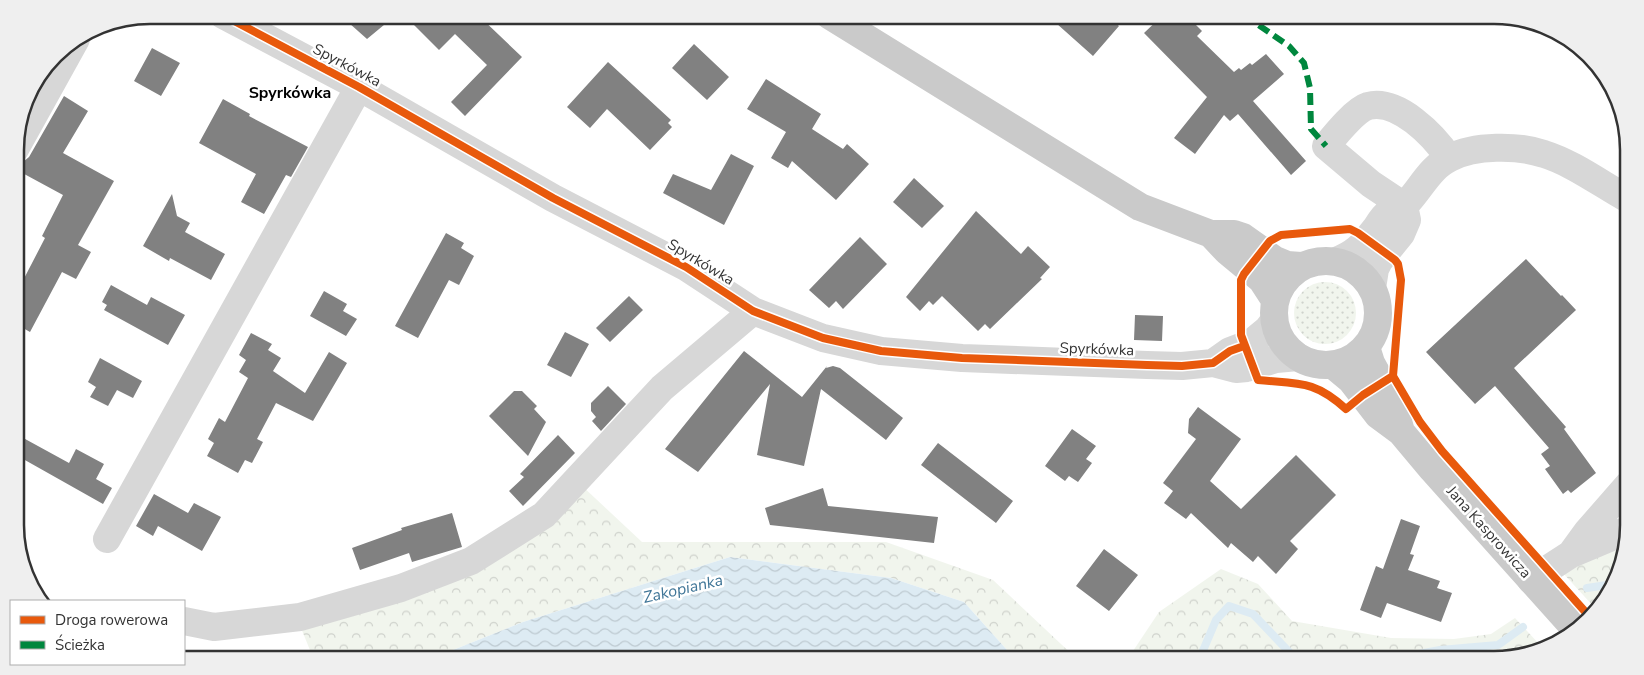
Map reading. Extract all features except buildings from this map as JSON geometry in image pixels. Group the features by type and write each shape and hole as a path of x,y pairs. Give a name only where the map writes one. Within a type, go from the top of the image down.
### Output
{"main road":[{"path":"850,24 1140,206 1211,234 1234,234 1247,240 1275,260 1287,265 1301,266"},
{"path":"1211,234 1227,251 1262,280 1274,310 1282,341 1298,357 1321,365 1333,365 1357,355 1366,347 1373,336 1378,312 1372,288 1366,278 1347,264 1324,260 1301,266 1292,272 1279,290 1274,310"},
{"path":"1366,347 1373,368 1393,403 1401,432"},
{"path":"1333,365 1351,380 1378,415 1401,432"},
{"name":"Jana Kasprowicza","path":"1401,432 1571,625"}],"street":[{"name":"Spyrkówka","path":"240,24 359,86 553,198 686,267 754,311 823,338 881,350 962,358 1182,366 1213,363 1242,369 1276,359 1298,357"},
{"path":"26,130 67,55"},
{"path":"107,540 359,86"},
{"path":"1372,288 1375,269 1379,261 1400,234 1408,220 1404,206 1371,184 1326,146 1357,112 1367,106 1381,104 1397,110 1413,120 1439,142 1449,158"},
{"path":"1336,261 1351,255 1362,246 1387,213 1404,206 1441,164 1449,158 1467,152 1491,148 1519,149 1543,153 1569,165 1620,194"},
{"name":"Spyrkówka","path":"1213,363 1230,351 1251,343 1268,329 1274,310"},
{"path":"185,621 214,627 300,617 401,588 471,561 544,515 662,388 754,311"},
{"path":"1571,554 1587,532 1620,494"},
{"path":"1531,580 1571,554 1620,534"}],"green space":[{"path":"1325,282 1337,285 1347,291 1353,301 1356,313 1353,325 1347,335 1337,341 1325,344 1313,341 1303,335 1297,325 1294,313 1297,301 1303,291 1313,285"},
{"path":"580,484 642,542 886,542 993,580 1068,651 1008,651 964,602 891,578 730,557 523,622 450,651 310,651 299,623 437,582"},
{"path":"1618,548 1614,566 1607,581 1592,604 1562,572"},
{"path":"1221,569 1258,584 1292,621 1391,638 1454,639 1491,634 1515,618 1538,643 1503,651 1133,651 1159,612"}],"water":[{"name":"Zakopianka","path":"730,557 891,578 964,602 1008,651 450,651 523,622"}],"waterway":[{"path":"1587,588 1604,585"},
{"path":"1203,651 1216,620 1229,606 1253,614 1288,651"},
{"path":"1435,651 1498,645 1523,627"}],"marked path":[{"path":"1257,24 1289,46 1304,63 1310,88 1311,129 1326,146"}],"cycle path":[{"path":"240,24 359,87 553,198 686,267 753,311 823,338 881,351 962,358 1182,366 1213,363 1230,351 1244,346"},
{"path":"1350,229 1395,260 1398,264 1401,280 1393,376 1363,395 1346,409 1315,388 1295,383 1258,380 1241,335 1241,280 1270,241 1281,235 1350,229"},
{"path":"1393,376 1420,422 1442,451 1585,612"}],"district":[{"name":"Spyrkówka","path":"290,93"}]}
